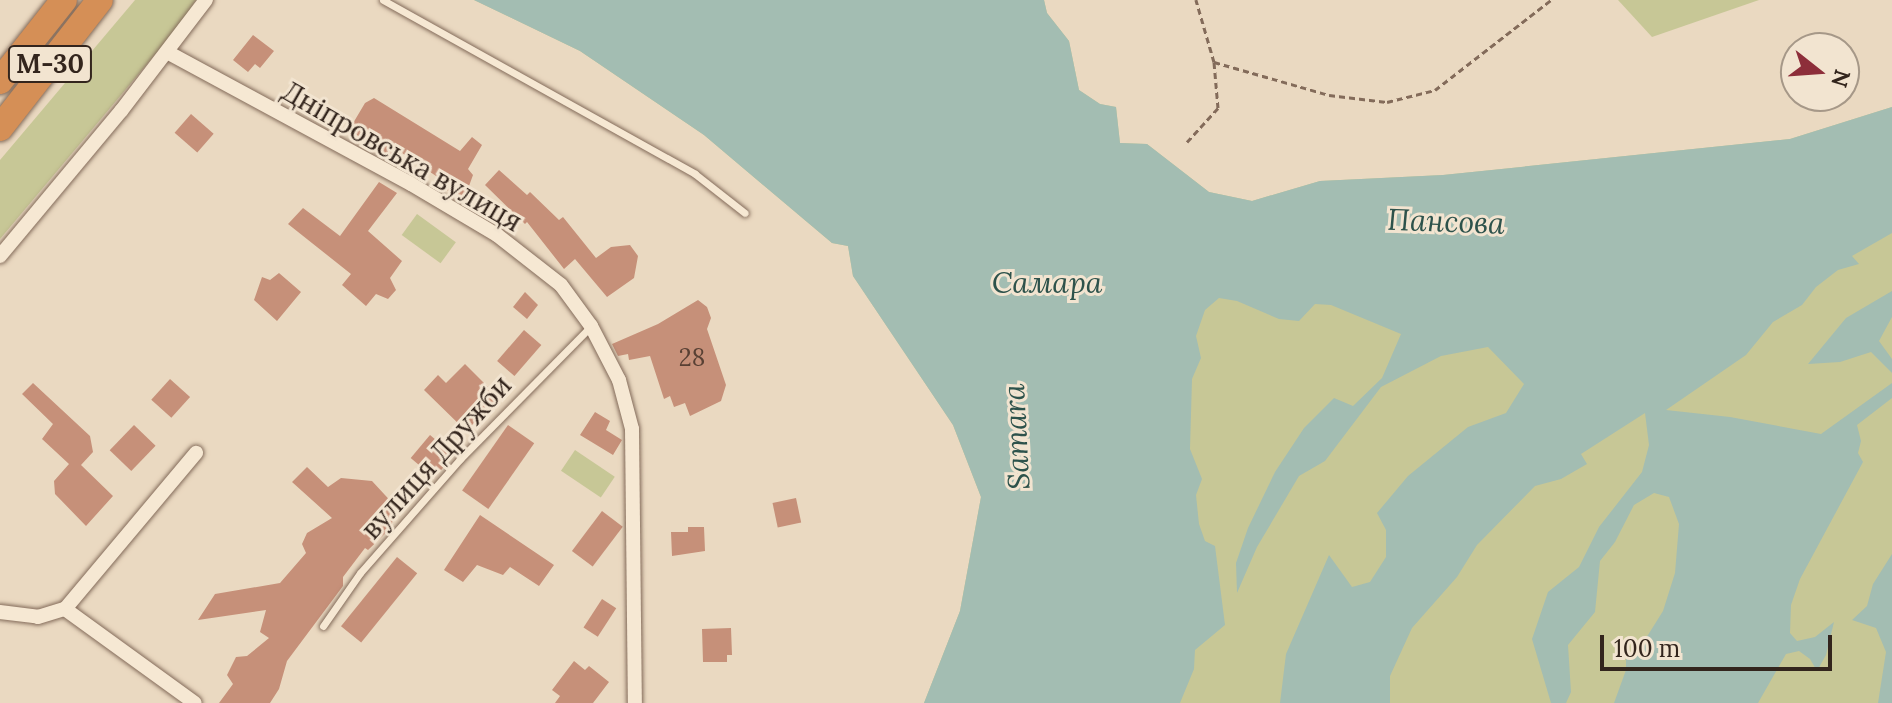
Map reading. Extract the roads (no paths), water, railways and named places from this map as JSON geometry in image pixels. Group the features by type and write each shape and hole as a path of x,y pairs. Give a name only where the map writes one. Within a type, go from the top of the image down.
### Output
{"highway":[{"name":"М-30","path":"0,81 64,0"},
{"name":"М-30","path":"0,128 100,0"}],"street":[{"path":"0,256 206,0"},
{"name":"Дніпровська вулиця","path":"167,52 411,184 497,235 561,285 591,326 619,380 632,429 635,703"},
{"path":"0,612 38,617 65,609 196,453"},
{"path":"65,609 195,703"}],"lane":[{"path":"383,0 695,174 745,213"},
{"name":"вулиця Дружби","path":"323,626 360,573 452,469 591,326"}],"water":[{"name":"Самара","path":"474,0 1044,0 1047,13 1069,41 1079,90 1100,104 1116,107 1120,143 1147,144 1209,192 1252,201 1320,181 1443,175 1790,139 1892,107 1892,233 1852,256 1859,264 1838,270 1816,287 1802,305 1773,322 1746,355 1666,410 1730,417 1821,434 1892,383 1892,398 1857,425 1861,441 1858,453 1863,462 1800,579 1791,605 1790,633 1797,641 1815,637 1834,622 1826,655 1817,671 1810,659 1799,651 1786,654 1758,703 1614,703 1626,670 1626,657 1648,635 1663,611 1675,573 1679,524 1669,497 1654,493 1634,505 1615,542 1600,561 1595,612 1568,645 1571,692 1566,703 1551,703 1532,639 1548,592 1579,567 1599,527 1642,472 1649,445 1645,413 1581,454 1587,464 1561,479 1535,486 1477,545 1457,577 1412,628 1390,676 1390,703 1280,703 1286,654 1329,555 1352,587 1370,582 1386,557 1386,530 1377,513 1408,476 1468,427 1506,413 1524,384 1488,347 1441,356 1381,387 1325,461 1299,476 1257,547 1237,593 1236,563 1248,528 1275,472 1304,428 1334,398 1353,406 1382,378 1401,334 1331,305 1315,304 1299,321 1279,319 1237,301 1219,298 1205,310 1196,336 1201,358 1192,379 1190,449 1202,479 1196,495 1199,524 1205,541 1215,546 1225,625 1195,650 1194,669 1180,703 924,703 960,611 981,497 953,425 853,276 848,246 832,243 704,135 580,51"},
{"path":"1892,291 1892,317 1879,341 1892,359 1892,373 1871,352 1840,362 1808,364 1846,318"},
{"path":"1892,554 1892,703 1878,703 1886,652 1876,628 1852,620 1867,606 1873,584"}],"water label":[{"name":"Пансова","path":"1446,221"},
{"name":"Samara","path":"1016,437"}]}
